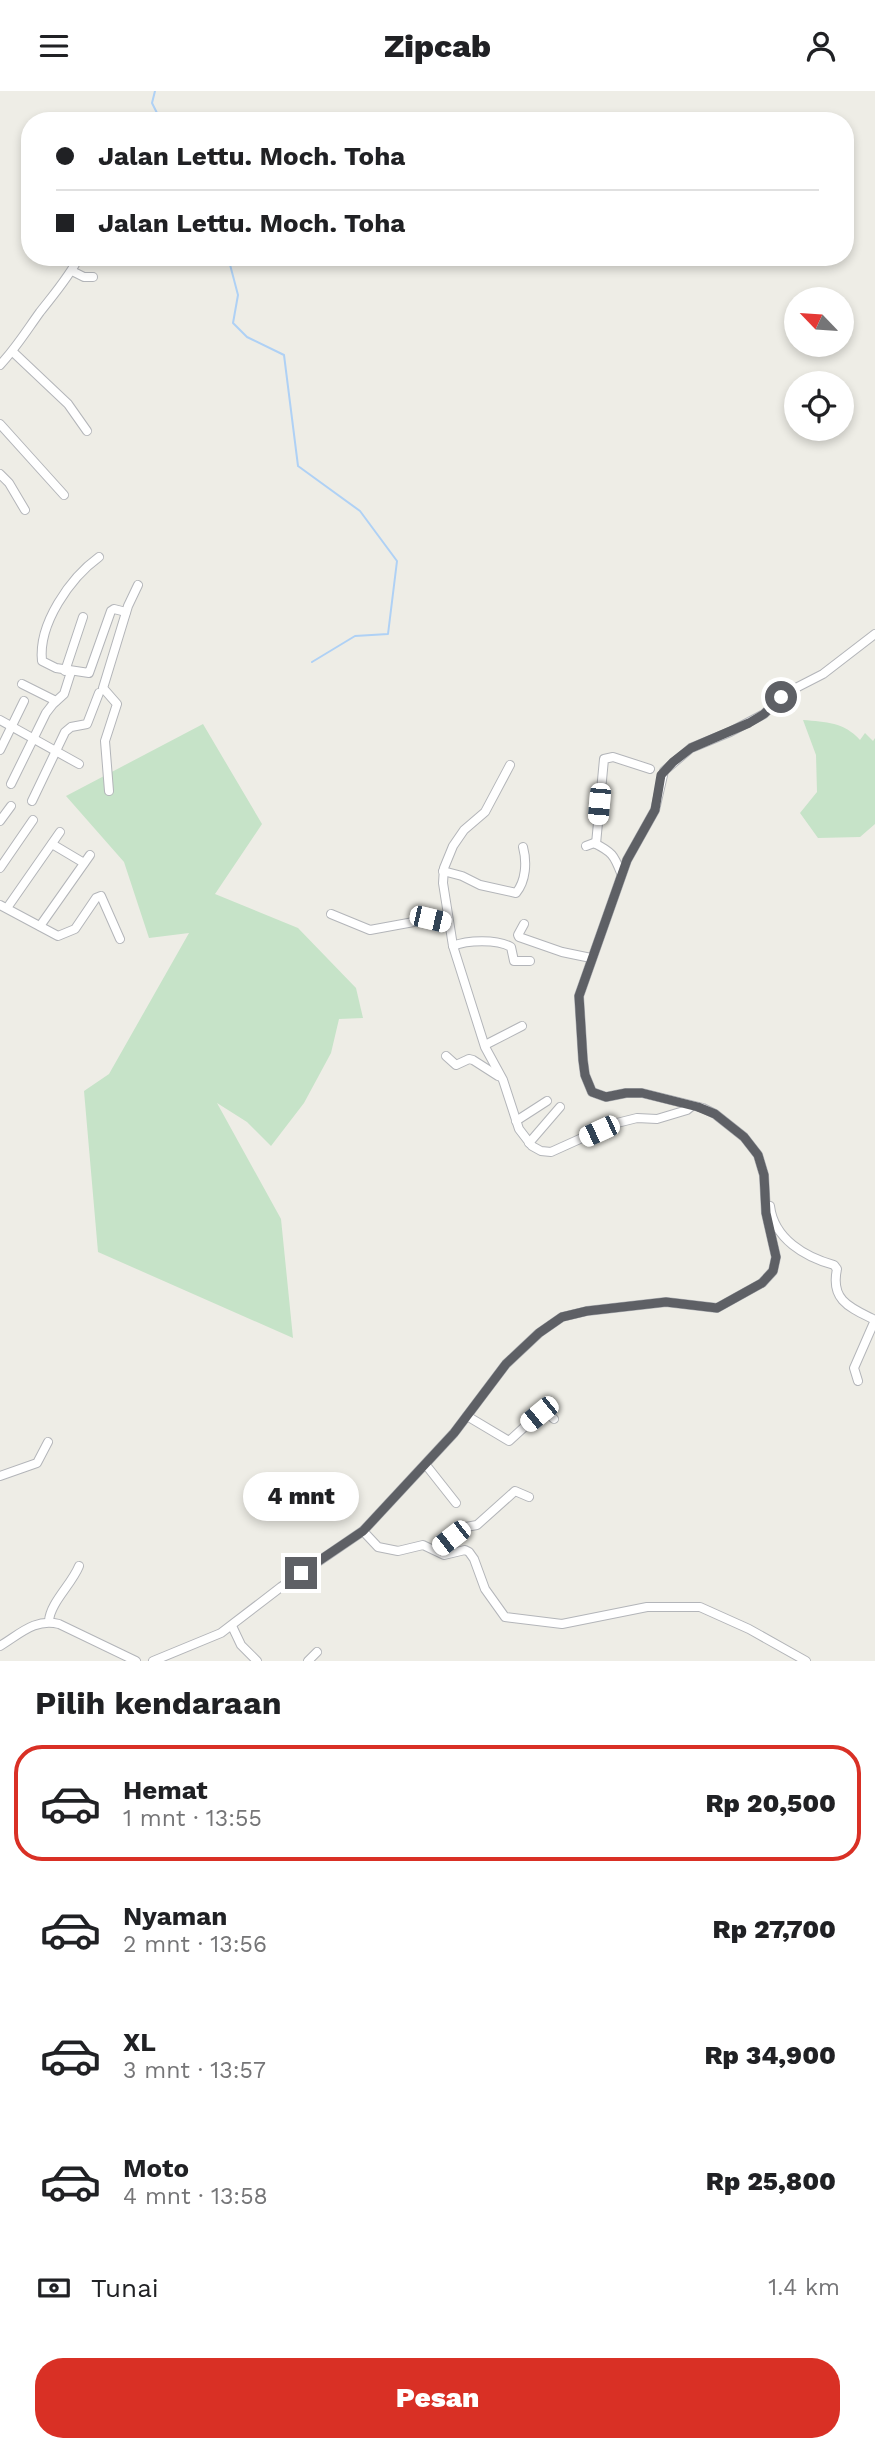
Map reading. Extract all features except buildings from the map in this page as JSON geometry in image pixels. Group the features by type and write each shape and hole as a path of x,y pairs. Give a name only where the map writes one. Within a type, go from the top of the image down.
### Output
{"street":[{"path":"0,365 13,352 74,266"},
{"path":"72,271 84,277 93,277"},
{"path":"13,352 68,404 87,431"},
{"path":"0,424 64,495"},
{"path":"0,474 9,483 24,510"},
{"path":"99,557 82,569 57,604 44,639 42,661 68,671 90,672 111,611 114,609 126,612"},
{"path":"109,791 105,741 117,704 103,688 126,612 138,585"},
{"path":"11,784 46,713 64,694 83,617"},
{"path":"153,1661 168,1659 221,1633 281,1587 363,1531 426,1465 506,1364 539,1333 562,1317 587,1311 666,1302 717,1308 768,1277 775,1266 774,1243 766,1213 764,1175 751,1144 715,1114 692,1106 642,1093 606,1097 596,1095 590,1089 583,1060 578,1002 582,983 621,873 650,822 657,803 661,775 691,748 764,714 786,693 831,668 875,633"},
{"path":"22,684 56,701"},
{"path":"32,801 67,730 87,724 99,692"},
{"path":"0,750 24,701"},
{"path":"0,720 79,764"},
{"path":"621,873 615,856 591,845 604,759 613,757 650,769"},
{"path":"510,765 485,812 458,837 443,871 443,883 449,923 488,1044 519,1120 531,1142 541,1151 551,1153 613,1124 637,1118 657,1119 692,1106"},
{"path":"0,821 11,806"},
{"path":"0,868 33,820"},
{"path":"60,832 3,906 58,936 73,931 96,898 101,895 120,939"},
{"path":"51,843 85,863"},
{"path":"443,871 480,885 516,893 521,886 525,869 523,847"},
{"path":"40,926 90,855"},
{"path":"331,914 370,930 430,919 449,923"},
{"path":"524,924 519,937 562,952 591,958"},
{"path":"457,944 469,940 507,944 511,947 514,961 530,961"},
{"path":"488,1044 522,1026"},
{"path":"446,1056 456,1065 468,1059 472,1060 501,1077"},
{"path":"519,1120 547,1101"},
{"path":"531,1142 560,1107"},
{"path":"760,1161 764,1160 768,1164 771,1212 783,1237 815,1259 834,1265 837,1269 837,1293 848,1306 875,1320 854,1368 858,1381"},
{"path":"467,1416 509,1441 544,1409 554,1419"},
{"path":"0,1476 37,1463 48,1442"},
{"path":"426,1465 456,1503"},
{"path":"436,1550 466,1527 480,1523 515,1491 529,1497"},
{"path":"363,1531 378,1547 397,1551 423,1545 448,1555 468,1552 474,1559 485,1589 505,1617 562,1624 648,1607 700,1607 749,1629 806,1661"},
{"path":"49,1621 51,1609 64,1594 79,1566"},
{"path":"0,1646 35,1624 49,1621 59,1623 136,1661"},
{"path":"232,1626 241,1645 257,1661"},
{"path":"308,1661 317,1652"}],"green space":[{"path":"803,720 841,726 860,740 865,733 873,741 875,738 875,824 860,837 818,838 800,813 817,792 816,755"},
{"path":"203,724 262,824 215,894 298,928 356,988 363,1018 339,1019 331,1053 304,1103 271,1146 247,1122 217,1103 281,1219 293,1338 98,1252 84,1091 109,1074 189,933 149,938 124,862 66,796"}],"waterway":[{"path":"155,91 152,103 156,112"},
{"path":"230,266 238,295 233,323 247,337 284,355 298,466 360,511 397,561 388,634 355,636 312,662"}],"route":[{"path":"301,1573 363,1531 454,1433 506,1364 539,1333 562,1317 587,1311 666,1302 717,1308 762,1283 773,1271 776,1257 766,1213 764,1175 755,1150 737,1131 704,1108 642,1093 606,1097 592,1092 585,1075 578,1002 582,983 618,880 655,810 664,771 691,748 764,714 781,697"}]}
